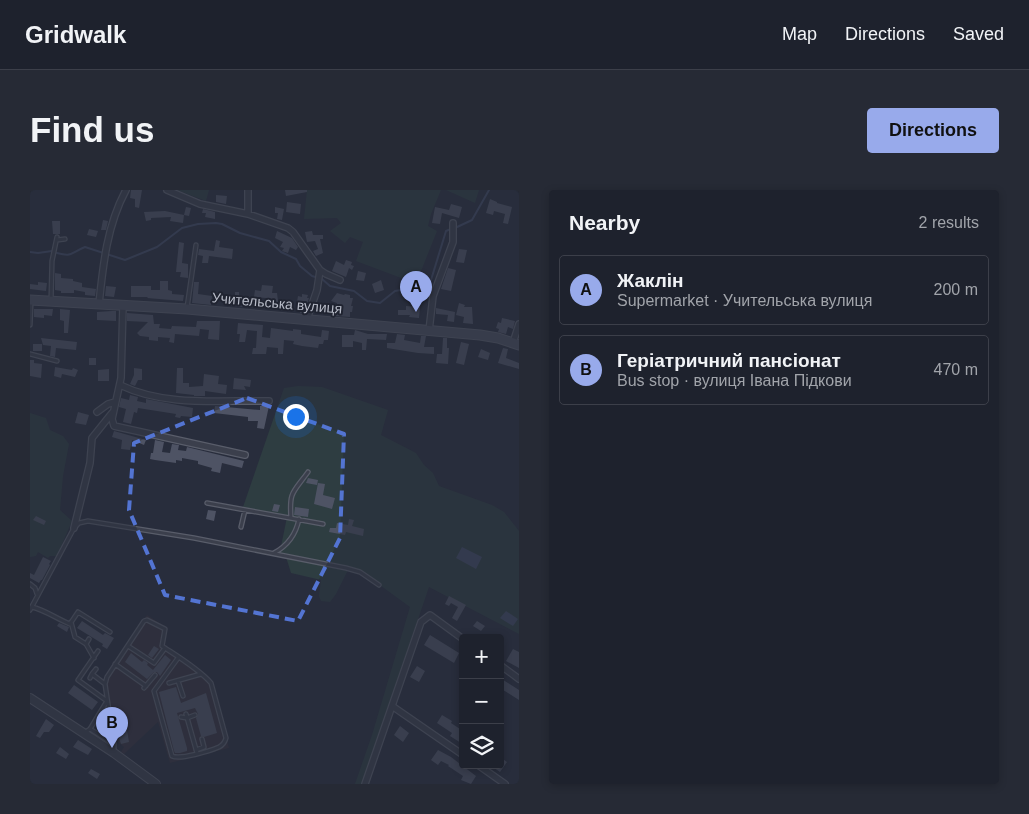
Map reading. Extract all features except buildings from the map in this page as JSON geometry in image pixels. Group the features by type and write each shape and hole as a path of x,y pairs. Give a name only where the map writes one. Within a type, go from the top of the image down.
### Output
{"main road":[{"name":"Учительська вулиця","path":"31,300 187,309 307,319 480,335 516,344"}],"street":[{"path":"99,304 105,252 119,203 126,190"},
{"path":"167,190 200,204 248,214 288,228 293,232 319,275 307,319"},
{"path":"248,190 248,214"},
{"path":"430,331 432,296 453,242 453,223"},
{"path":"319,275 326,274 340,280"},
{"path":"123,305 120,385 113,411 112,419 114,426 245,455"},
{"path":"516,344 519,324"},
{"path":"120,385 150,395 180,401 268,401"},
{"path":"96,412 115,402"},
{"path":"74,528 90,463 92,438 113,411"},
{"path":"365,784 421,622 430,615 459,636"},
{"path":"504,668 519,679"},
{"path":"30,698 87,731 114,754 156,784"},
{"path":"392,706 459,752"},
{"path":"484,769 505,784"}],"lane":[{"path":"51,301 52,261 57,238 65,239"},
{"path":"187,309 196,245"},
{"path":"30,324 31,300"},
{"path":"30,354 57,361"},
{"path":"291,518 291,494 308,472"},
{"path":"207,503 323,524"},
{"path":"241,527 245,510"},
{"path":"273,553 281,549 292,537 299,519"},
{"path":"110,632 78,612 70,624 31,609 37,594 74,528 83,522 92,521 273,553 353,570 379,585"},
{"path":"30,584 35,588 37,594"},
{"path":"114,754 105,684 115,664 122,657 144,621 147,620 165,629 162,646 201,674 211,683 226,740 219,747 178,758 172,756 154,691 178,658"},
{"path":"71,622 75,636 86,644 94,658"},
{"path":"86,644 89,639"},
{"path":"128,646 154,663 165,648"},
{"path":"98,651 78,680 107,701"},
{"path":"115,664 127,671 145,687 155,675"},
{"path":"96,669 91,676 105,684"},
{"path":"169,684 201,674"},
{"path":"178,681 183,696"},
{"path":"107,701 87,731 114,744"},
{"path":"181,717 194,715"},
{"path":"187,716 196,752"},
{"path":"191,733 198,732"},
{"path":"196,752 204,747 202,739"}],"highlighted area":[{"path":"247,398 344,434 340,538 298,621 165,595 129,510 134,443"}],"shaded area":[{"path":"177,190 209,190 206,201"},
{"path":"307,190 441,190 428,226 437,231 417,281 412,282 356,261 363,242 350,237 345,243 330,231 341,223 337,218 304,219"},
{"path":"446,190 479,190 475,203"},
{"path":"298,386 322,387 388,410 381,435 416,453 424,465 433,473 439,486 492,505 504,512 519,531 519,634 429,587 362,784 355,784 372,735 410,607 362,572 348,570 330,602 321,601 319,596 321,580 291,573 286,557 279,556 287,517 243,507 284,388"},
{"path":"30,413 46,418 50,430 63,436 69,444 63,476 60,510 72,521 57,556 50,556 48,558 38,552 36,556 30,557"},
{"path":"147,615 167,628 165,645 211,680 229,748 170,763 158,722 124,754 121,752 124,747 115,739 106,675"}],"water":[{"path":"462,547 482,557 476,569 456,558"},
{"path":"506,611 518,619 513,626 500,618"}],"waterway":[{"path":"455,228 472,220 489,190"},
{"path":"54,252 68,255 85,247 125,260 157,247 182,228 198,224 216,223 240,233 269,241 281,252 296,259 300,266 312,276 322,279 330,286 354,291 367,301 380,303 395,291 410,290 417,293 426,287 431,280 446,231 451,229"},
{"path":"30,252 52,251"}],"place":[{"name":"Жаклін","path":"416,312"},
{"name":"Геріатричний пансіонат","path":"112,748"}]}
